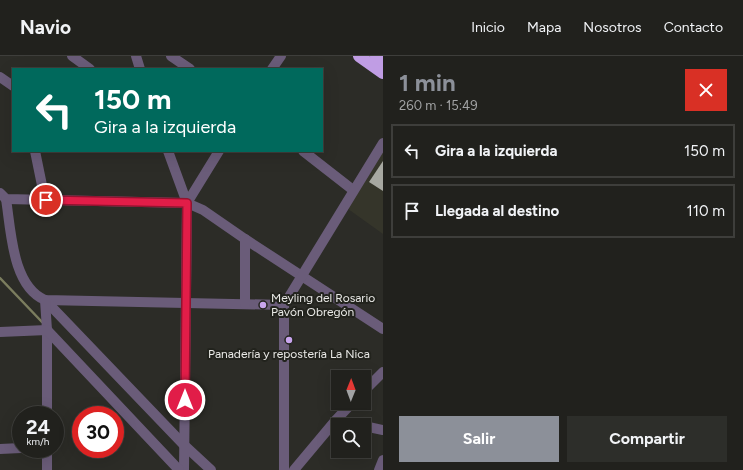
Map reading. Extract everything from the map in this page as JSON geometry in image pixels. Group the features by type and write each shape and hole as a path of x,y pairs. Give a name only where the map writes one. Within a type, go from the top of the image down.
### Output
{"highway":[{"path":"359,56 383,73"},
{"path":"376,56 383,61"}],"street":[{"path":"72,56 83,67"},
{"path":"136,56 140,68"},
{"path":"171,56 189,68"},
{"path":"273,68 281,56"},
{"path":"0,77 12,85"},
{"path":"284,470 284,305 383,143"},
{"path":"35,152 46,200"},
{"path":"168,152 187,203 184,470"},
{"path":"187,203 218,152"},
{"path":"304,152 353,190"},
{"path":"211,470 184,445 29,288 16,262 3,196 46,200 187,203 203,210 301,277 383,329"},
{"path":"245,239 245,304"},
{"path":"45,305 185,303 284,305"},
{"path":"45,305 47,406"},
{"path":"0,332 46,329"},
{"path":"46,329 179,470"},
{"path":"371,384 383,372"},
{"path":"337,418 345,410"},
{"path":"294,470 331,425"},
{"path":"371,427 383,430"},
{"path":"0,449 12,448"},
{"path":"47,458 47,470"},
{"path":"379,470 383,460"}],"shaded area":[{"path":"383,147 383,234 344,206"}],"building":[{"path":"383,161 383,191 369,182"}],"waterway":[{"path":"0,278 42,322"}],"place":[{"name":"Meyling del Rosario Pavón Obregón","path":"263,305"},
{"name":"Panadería y repostería La Nica","path":"289,340"}],"route":[{"path":"46,200 187,203 185,400"}]}
